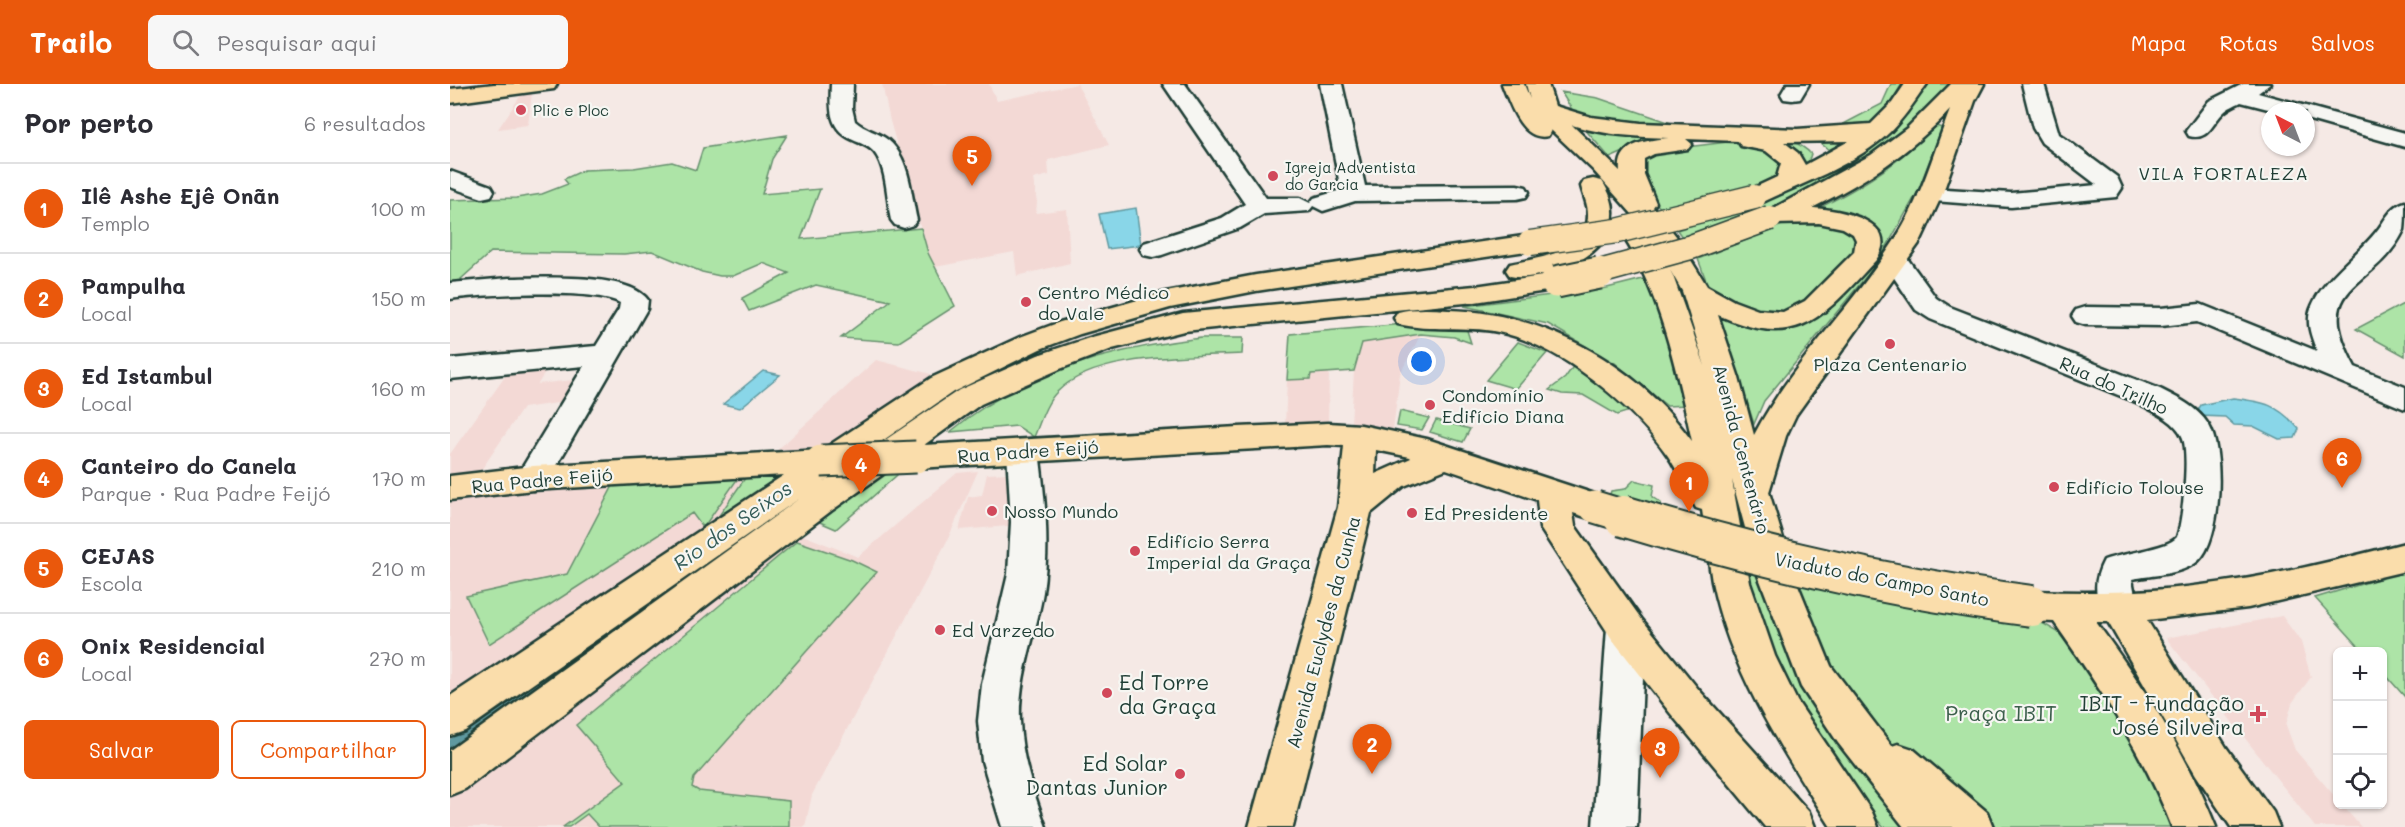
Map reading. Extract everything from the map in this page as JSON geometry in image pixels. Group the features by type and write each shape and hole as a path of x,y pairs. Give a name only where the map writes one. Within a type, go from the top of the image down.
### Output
{"main road":[{"path":"450,96 546,84"},
{"name":"Avenida Centenário","path":"1513,84 1517,98 1533,125 1574,151 1650,219 1663,236 1696,291 1717,355 1776,575 1815,675 1853,730 1931,827"},
{"name":"Avenida Centenário","path":"1537,84 1542,103 1574,151 1593,186 1633,230 1648,252 1659,276 1692,372 1711,452 1731,583 1755,656 1778,704 1856,827"},
{"path":"1789,179 1845,156 1880,130 1902,108 1916,84"},
{"path":"1064,343 1183,322 1475,294 1556,282 1651,260 1692,248 1766,210 1840,185 1884,157 1921,127 1964,84"},
{"path":"1752,492 1770,436 1782,412 1907,242 1930,195 1964,101 1973,84"},
{"path":"1548,111 1588,123 1616,128 1797,135 1850,134 1880,130"},
{"path":"1574,151 1616,128"},
{"path":"1650,219 1631,177 1629,161 1634,154 1655,145 1756,141 1773,146 1790,157 1793,163 1789,179 1766,210"},
{"path":"450,718 942,385 984,363 1211,301 1500,273 1548,266 1581,250 1593,237 1600,221 1600,208 1593,186"},
{"path":"450,775 932,422 970,397 1064,343 1166,300 1214,290 1766,210 1841,218 1864,230 1870,238 1871,245 1867,254 1816,306 1789,319 1770,321 1740,315 1696,291"},
{"path":"1064,343 1175,337 1402,318 1474,320 1525,330 1554,342 1584,360 1650,412 1671,434 1701,480 1728,554"},
{"name":"Rua Padre Feijó","path":"450,489 533,478 1329,434 1390,441 1445,456 1553,495 1595,507"},
{"name":"Avenida Euclydes da Cunha","path":"1272,827 1355,507 1361,436"},
{"path":"1355,507 1392,478 1445,456"},
{"path":"1553,495 1558,528 1626,628 1685,702 1793,827"},
{"name":"Viaduto do Campo Santo","path":"1595,507 1726,545 1876,581 1972,599 2048,607 2118,606 2226,597 2296,584 2405,557"},
{"path":"2118,606 2211,761 2257,827"},
{"path":"2048,607 2134,710 2163,759 2194,827"},
{"path":"1853,730 1912,774 1971,827"}],"street":[{"path":"842,84 842,116 845,125 850,130 877,141 884,149 890,160 904,220"},
{"path":"1174,84 1259,206"},
{"path":"1331,84 1354,194"},
{"path":"1930,195 2011,200 2107,192 2110,188 2108,182 2050,138 2044,128 2033,84"},
{"path":"2197,131 2217,106 2259,84"},
{"path":"2240,95 2267,102"},
{"path":"2315,115 2405,140"},
{"path":"450,178 482,191"},
{"path":"1153,249 1231,223 1259,206 1312,205 1354,194 1517,192"},
{"path":"2344,374 2325,335 2323,315 2327,300 2339,285 2375,251 2405,210"},
{"name":"Rua do Trilho","path":"1895,260 1926,304 1940,313 2137,392 2184,417 2197,431 2202,450 2199,523 2192,543 2185,552 2170,558 2127,564 2117,570 2113,579 2118,606"},
{"path":"450,291 495,287 569,288 621,292 634,300 633,309 533,478"},
{"path":"2086,316 2162,317 2200,313 2405,399"},
{"path":"450,369 604,355"},
{"path":"1023,451 1030,518 1030,550 1024,592 1000,699 1000,739 1008,778 1024,827"},
{"path":"1615,827 1626,628"}],"shaded area":[{"path":"882,84 989,84 997,101 1077,84 1109,145 1048,160 1049,175 1033,179 1037,202 1036,213 1067,209 1070,263 1017,276 1014,252 935,267 928,253 890,121"},
{"name":"Plic e Ploc","path":"532,93 528,125 498,129 521,95"},
{"path":"1421,334 1400,374 1393,430 1351,424 1354,371 1362,343"},
{"path":"552,360 538,384 591,378 578,400 523,408 471,485 450,488 450,454 514,364"},
{"path":"876,360 931,374 911,405 809,461 762,464"},
{"path":"1329,372 1328,423 1285,425 1287,380 1310,379 1311,374"},
{"path":"823,464 450,706 450,490"},
{"path":"978,471 947,541 812,795 805,827 450,827 450,792 795,532 858,557 957,473"},
{"name":"Nosso Mundo","path":"1009,473 1021,525 959,530 968,497 982,495 987,474"},
{"name":"IBIT - Fundação José Silveira","path":"2282,616 2301,642 2311,677 2292,703 2286,725 2295,750 2333,794 2333,809 2345,809 2361,827 2315,827 2166,638"}],"green space":[{"path":"1891,84 1902,84 1883,116 1833,153 1806,132 1838,127 1882,104"},
{"path":"1926,84 1955,84 1920,117 1854,169 1774,207 1684,240 1677,230 1761,203 1845,165 1908,114"},
{"path":"1561,92 1598,98 1709,136 1736,138 1653,139 1610,158 1582,126"},
{"path":"1936,126 1942,128 1918,191 1878,262 1764,401 1754,424 1721,320 1698,259 1798,218 1847,193 1891,165"},
{"path":"787,135 772,159 762,194 820,189 801,239 921,228 928,253 955,306 899,342 841,338 890,301 816,285 749,311 742,298 789,273 763,263 733,276 720,276 702,272 652,251 624,254 491,252 461,279 471,288 450,291 450,200 516,198 542,194 568,184 564,179 584,170 634,168 672,162 696,170 703,148"},
{"path":"1770,137 1787,140 1802,147 1811,154 1808,163 1749,192 1666,213 1648,196 1635,165 1645,157 1661,150"},
{"path":"1647,278 1660,310 1686,405 1667,406 1615,363 1548,324 1464,306 1607,288"},
{"path":"2405,303 2405,356 2356,329"},
{"path":"1427,322 1465,324 1471,343 1454,337 1421,334 1362,343 1354,371 1311,374 1310,379 1287,380 1290,334"},
{"path":"1201,338 1243,338 1242,354 1171,357 1119,364 1095,370 1074,379 1053,396 1034,437 1017,426 950,432 1006,394 1068,367 1134,349"},
{"path":"1518,342 1547,353 1516,389 1486,380"},
{"path":"1574,365 1610,390 1633,410 1617,415 1583,395 1562,394 1549,390 1565,378"},
{"path":"1400,411 1429,418 1422,430 1397,426"},
{"path":"1436,420 1470,429 1463,442 1430,432"},
{"path":"880,465 905,468 836,529 815,520"},
{"path":"815,466 709,530 750,471"},
{"path":"743,471 703,528 692,513 489,644 466,596 567,574 616,480"},
{"path":"1634,480 1654,485 1652,497 1661,503 1659,511 1609,497 1611,491 1625,489"},
{"path":"797,541 852,560 877,572 694,778 692,787 699,791 789,801 789,827 599,827 587,814 569,827 563,827 625,782 576,725"},
{"path":"2405,571 2405,697 2387,677 2387,647 2359,647 2315,598"},
{"path":"1741,572 1764,576 1920,827 1883,827 1832,758 1793,698 1769,645"},
{"name":"Praça IBIT","path":"1788,576 2044,624 2058,632 2121,713 2174,827 1975,827 1864,735"}],"water":[{"path":"1136,208 1141,245 1107,249 1099,214"},
{"path":"763,371 780,375 740,408 723,404"},
{"path":"2233,398 2262,403 2277,409 2299,429 2295,438 2279,439 2253,426 2234,425 2225,417 2200,416 2197,412 2201,405"}],"waterway":[{"name":"Rio dos Seixos","path":"977,380 1044,352"},
{"name":"Rio dos Seixos","path":"936,403 964,385"},
{"name":"Rio dos Seixos","path":"774,517 804,496"},
{"name":"Rio dos Seixos","path":"450,744 776,516"}],"place":[{"name":"Plic e Ploc","path":"521,110"},
{"name":"Igreja Adventista do Garcia","path":"1273,176"},
{"name":"CEJAS","path":"972,186"},
{"name":"Centro Médico do Vale","path":"1026,302"},
{"name":"Plaza Centenario","path":"1890,344"},
{"name":"Condomínio Edifício Diana","path":"1430,405"},
{"name":"Edifício Tolouse","path":"2054,487"},
{"name":"Onix Residencial","path":"2342,488"},
{"name":"Canteiro do Canela","path":"861,494"},
{"name":"Nosso Mundo","path":"992,511"},
{"name":"Ilê Ashe Ejê Onãn","path":"1689,512"},
{"name":"Ed Presidente","path":"1412,513"},
{"name":"Edifício Serra Imperial da Graça","path":"1135,551"},
{"name":"Ed Varzedo","path":"940,630"},
{"name":"Ed Torre da Graça","path":"1107,693"},
{"name":"IBIT - Fundação José Silveira","path":"2258,714"},
{"name":"Ed Solar Dantas Junior","path":"1180,774"},
{"name":"Pampulha","path":"1372,774"},
{"name":"Ed Istambul","path":"1660,778"}],"district":[{"name":"VILA FORTALEZA","path":"2224,173"}]}
